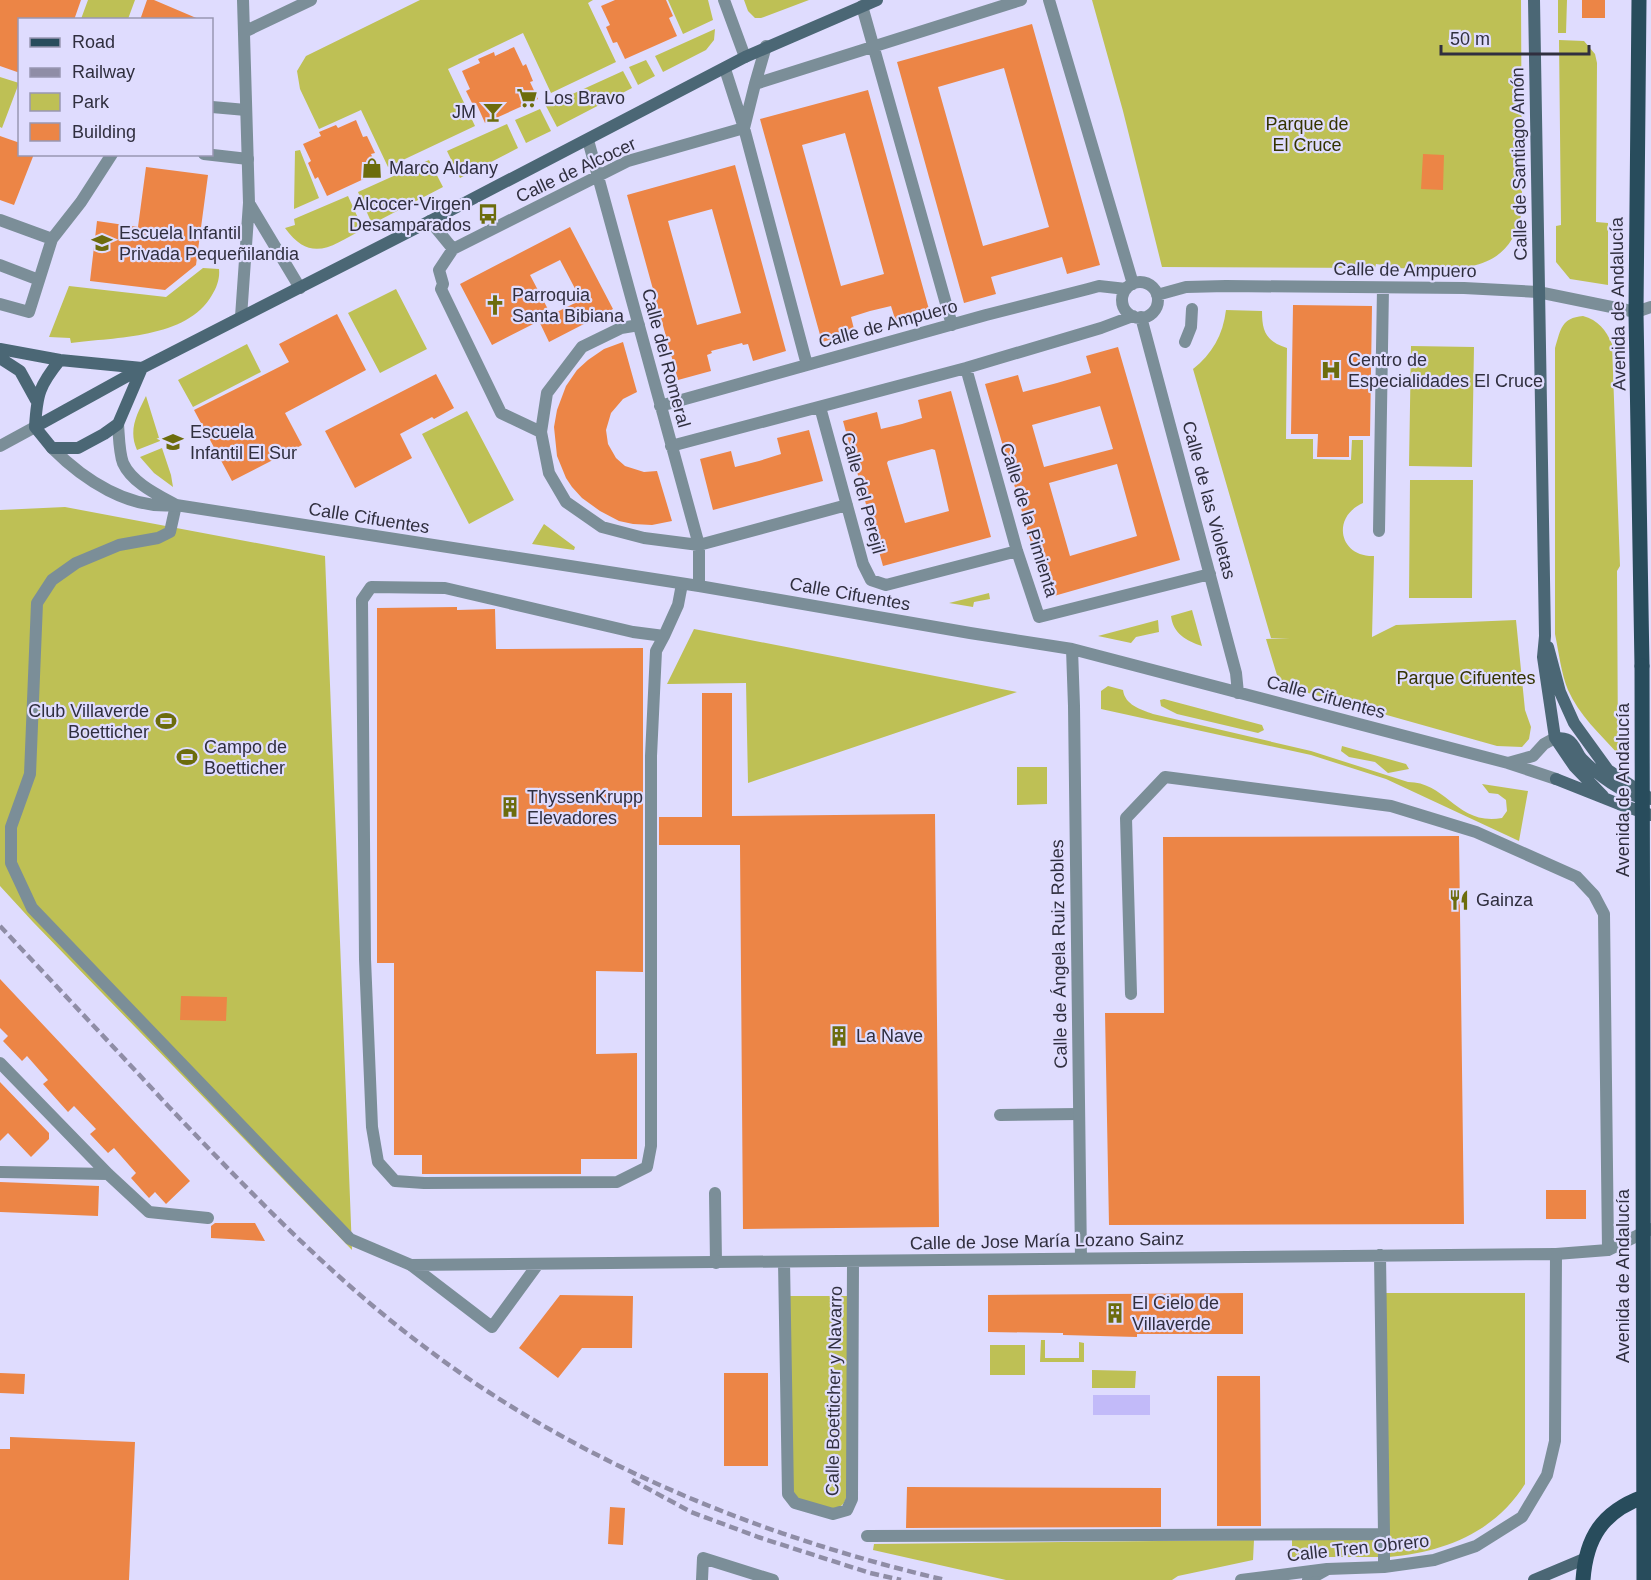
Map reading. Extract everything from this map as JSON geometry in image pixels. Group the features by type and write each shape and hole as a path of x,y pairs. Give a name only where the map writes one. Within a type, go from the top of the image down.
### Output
{"main road":[{"name":"Calle de Alcocer","path":"35,427 142,368 430,222 766,46 877,0"},
{"name":"Calle de Santiago Amón","path":"1534,0 1545,636"},
{"name":"Avenida de Andalucía","path":"1639,0 1636,312 1642,666 1647,1497 1644,1580"},
{"path":"0,349 60,360 142,368 118,424 78,448 52,448 35,427 36,400 43,382 60,360"},
{"path":"0,358 20,372 36,400"},
{"path":"1545,636 1560,692 1579,731 1608,770 1651,800"},
{"path":"1545,636 1543,657 1555,738 1603,796"},
{"path":"1579,731 1582,747 1576,761 1556,779 1651,815"},
{"path":"1576,761 1598,773 1624,792 1651,800"},
{"path":"1583,1580 1584,1559 1593,1536 1609,1516 1630,1502 1647,1497"},
{"path":"1534,1580 1584,1559"}],"street":[{"path":"241,317 249,203 243,0"},
{"path":"244,32 311,0"},
{"path":"724,0 745,57"},
{"path":"755,84 1021,0"},
{"path":"1049,0 1130,286"},
{"path":"862,6 952,325"},
{"path":"744,128 766,46"},
{"path":"725,69 744,128 807,364"},
{"path":"213,107 246,110"},
{"name":"Calle de Alcocer","path":"453,249 628,161 744,128"},
{"name":"Calle del Romeral","path":"588,140 699,545 699,586"},
{"path":"213,155 248,159"},
{"path":"0,304 29,312 52,238 81,202 111,156"},
{"path":"249,203 300,288"},
{"path":"0,220 52,238"},
{"path":"430,222 453,249 439,270 443,284 441,289 501,413 541,432"},
{"path":"0,265 39,280"},
{"path":"671,446 966,368 1146,316 1155,310 1158,300 1150,285 1145,283 1130,286 1123,293 1125,309 1137,317"},
{"name":"Calle de Ampuero","path":"660,406 1099,286 1130,286"},
{"name":"Calle de Ampuero","path":"1157,295 1186,287 1226,286 1464,288 1538,292 1636,312 1651,307"},
{"path":"1379,531 1383,288"},
{"path":"1185,342 1191,327 1192,309"},
{"name":"Calle de las Violetas","path":"1137,317 1210,574 1236,673 1238,693"},
{"path":"639,325 621,328 582,347 547,393 541,432 549,473 566,502 602,527 644,538 699,545 847,505"},
{"name":"Calle de la Pimienta","path":"966,368 1017,551 1039,617 1210,574"},
{"name":"Calle del Perejil","path":"820,407 863,564 871,580 886,585 1017,551"},
{"name":"Calle Cifuentes","path":"118,424 123,462 132,475 149,489 176,505"},
{"path":"0,446 35,427"},
{"name":"Calle Cifuentes","path":"52,448 73,469 96,484 136,501 160,507 176,505 699,586 1072,649 1508,763 1556,779"},
{"path":"176,505 170,532 158,538 119,544 76,564 52,580 37,603 30,774 11,827 11,862 32,908 350,1239 411,1265 492,1327 538,1264"},
{"path":"664,636 633,632 445,588 370,587 362,600 364,958 372,1127 378,1162 395,1181 424,1183 617,1182 647,1167 651,1146 651,756 656,651 664,636 674,614 682,584"},
{"name":"Calle de Ángela Ruiz Robles","path":"1072,649 1081,1259"},
{"path":"1508,763 1533,756 1544,744 1555,738"},
{"path":"1131,994 1126,818 1166,777 1391,806 1476,832 1576,877 1594,895 1604,914 1608,1250 1651,1229"},
{"path":"0,1063 108,1174 149,1212 208,1218"},
{"path":"1000,1115 1078,1114"},
{"path":"0,1172 108,1174"},
{"path":"715,1193 716,1263"},
{"name":"Calle de Jose María Lozano Sainz","path":"411,1265 1556,1254 1608,1250"},
{"name":"Calle Tren Obrero","path":"1241,1580 1327,1569 1384,1567 1434,1560 1476,1546 1522,1517 1548,1475 1555,1441 1556,1254"},
{"path":"1380,1255 1384,1567"},
{"name":"Calle Boetticher y Navarro","path":"784,1262 788,1494 795,1503 833,1514 847,1510 852,1499 853,1261"},
{"path":"867,1536 1384,1534"},
{"path":"702,1580 703,1558 773,1580"},
{"path":"1308,1580 1327,1569"}],"green space":[{"path":"88,0 135,0 128,18 81,18"},
{"path":"420,0 593,0 588,3 616,62 551,93 523,33 448,69 475,126 388,167 361,110 319,129 300,89 297,71 306,56"},
{"path":"668,0 708,0 713,20 683,34"},
{"path":"744,0 809,0 761,18 755,18 748,11"},
{"name":"Parque de El Cruce","path":"1092,0 1521,0 1522,211 1515,234 1504,249 1490,260 1473,266 1455,268 1393,268 1376,264 1375,268 1162,267 1123,111"},
{"path":"1558,0 1567,0 1566,33 1558,33"},
{"path":"715,29 714,40 706,50 663,72 655,56"},
{"path":"1559,40 1584,41 1595,54 1597,63 1596,222 1608,223 1608,285 1570,279 1556,262 1556,226 1561,225"},
{"path":"646,60 655,76 638,85 629,67"},
{"path":"623,71 632,88 557,127 546,106"},
{"path":"0,77 18,83 18,86 2,128 0,127"},
{"path":"540,109 551,131 526,143 515,120"},
{"path":"507,124 518,148 460,178 447,151"},
{"path":"300,150 319,198 294,209 295,151"},
{"path":"429,160 443,187 372,224 358,192"},
{"path":"348,196 363,229 332,246 313,249 304,246 285,228 295,225 294,219"},
{"path":"203,268 219,269 217,286 201,309 186,320 168,328 128,337 71,343 70,338 49,337 69,286 166,297"},
{"path":"396,289 427,349 380,373 348,313"},
{"name":"Parque Cifuentes","path":"1226,310 1262,311 1264,330 1267,335 1274,342 1287,348 1286,439 1313,439 1313,459 1351,460 1352,440 1363,440 1363,503 1346,517 1343,535 1353,550 1362,555 1374,556 1372,637 1396,625 1516,620 1525,710 1531,727 1529,739 1522,747 1497,746 1280,685 1266,639 1290,638 1271,638 1193,369 1216,343"},
{"path":"1583,316 1601,326 1612,344 1620,566 1617,571 1618,754 1590,724 1568,690 1555,634 1555,348 1566,322"},
{"path":"247,344 261,372 193,407 178,380"},
{"path":"1411,346 1474,347 1472,467 1409,466"},
{"path":"146,396 160,441 137,450 133,436 134,429"},
{"path":"467,411 514,500 469,524 422,434"},
{"path":"162,448 173,487 154,473 140,457"},
{"path":"1410,480 1473,480 1472,598 1409,598"},
{"name":"Club Villaverde Boetticher","path":"65,507 325,556 352,1250 0,886 0,510"},
{"path":"544,524 575,547 574,550 532,544"},
{"path":"989,593 990,599 974,602 973,607 949,603"},
{"path":"1192,610 1202,646 1181,636 1172,622 1171,616"},
{"path":"1158,620 1159,632 1136,637 1131,643 1098,636"},
{"path":"694,629 1017,692 748,783 746,683 667,684"},
{"path":"1108,686 1123,690 1130,703 1153,714 1311,751 1408,782 1421,784 1433,789 1474,816 1487,819 1502,818 1507,811 1506,800 1498,794 1489,793 1482,784 1528,791 1519,841 1386,779 1311,755 1101,709 1101,691"},
{"path":"1164,699 1262,725 1264,730 1258,733 1177,714 1161,706 1160,700"},
{"path":"1342,746 1406,764 1409,769 1388,773 1375,762 1349,757 1341,751"},
{"path":"1017,767 1047,767 1047,804 1017,805"},
{"path":"1385,1293 1525,1293 1525,1484 1513,1501 1498,1515 1466,1537 1429,1550 1389,1557"},
{"path":"789,1296 848,1296 849,1491 839,1508 831,1509 800,1500 791,1490"},
{"path":"1041,1340 1045,1340 1045,1358 1079,1358 1079,1342 1084,1343 1084,1362 1040,1362"},
{"path":"990,1345 1025,1345 1025,1375 990,1375"},
{"path":"1092,1370 1136,1371 1135,1388 1092,1388"},
{"path":"1379,1538 1380,1557 1292,1557 1292,1539"},
{"path":"1254,1540 1253,1560 1178,1576 1172,1580 1006,1580 873,1550 874,1544"}],"shaded area":[{"path":"1093,1395 1150,1395 1150,1415 1093,1415"}],"building":[{"path":"0,0 81,0 75,18 18,18 18,72 0,66"},
{"path":"147,0 154,0 196,18 141,18"},
{"path":"615,0 666,0 673,16 669,18 677,36 625,59 617,42 613,43 606,27 610,25 601,6"},
{"path":"1582,0 1605,0 1605,18 1582,18"},
{"path":"1032,24 1100,265 1067,274 1062,257 991,277 996,294 964,303 897,62","holes":["1004,68 1049,227 983,246 938,87"]},
{"path":"514,47 523,66 526,64 533,81 530,82 538,99 485,123 477,105 474,107 466,91 470,89 462,71 480,63 478,59 494,52 495,56"},
{"path":"868,90 930,313 896,322 891,306 870,311 851,317 855,333 822,342 760,119","holes":["845,133 884,274 841,286 802,145"]},
{"path":"356,120 363,137 367,136 375,153 371,154 379,172 327,196 318,177 315,179 308,163 311,161 303,144 321,136 319,132 336,125 338,128"},
{"path":"0,136 18,142 18,156 33,156 14,205 0,200"},
{"path":"1423,154 1444,155 1443,190 1421,189"},
{"path":"735,165 786,351 753,361 748,344 743,345 742,343 711,351 712,353 707,355 711,371 678,380 627,195","holes":["712,209 741,313 697,325 668,221"]},
{"path":"146,167 208,175 196,265 165,290 90,281 97,221 138,227"},
{"path":"570,227 613,309 549,342 539,321 492,345 460,284","holes":["560,260 581,300 551,315 530,275"]},
{"name":"Centro de Especialidades El Cruce","path":"1293,305 1372,306 1370,436 1349,436 1349,457 1317,457 1318,434 1291,434"},
{"path":"337,314 366,370 285,413 302,445 232,481 194,410 289,362 279,344"},
{"path":"623,342 637,392 623,399 611,413 606,430 608,444 616,458 625,466 644,472 657,471 672,521 652,525 633,524 619,521 600,511 582,498 572,487 557,456 554,427 557,410 566,386 577,370 588,360 604,349"},
{"path":"1118,347 1180,560 1047,598 985,384 1018,375 1023,392 1057,383 1091,373 1086,356","holes":["1100,406 1113,449 1044,467 1032,425","1117,464 1137,536 1070,556 1049,483"]},
{"path":"436,374 454,408 400,434 412,458 355,488 325,431"},
{"path":"951,391 991,537 883,566 843,421 877,412 881,429 902,424 922,418 918,400","holes":["935,450 949,511 905,523 887,463"]},
{"path":"809,430 823,481 713,510 700,459 731,451 735,467 759,461 781,454 777,438"},
{"name":"ThyssenKrupp Elevadores","path":"457,607 457,610 495,609 496,649 643,648 643,972 596,971 596,1054 637,1053 637,1159 581,1159 581,1174 422,1174 422,1155 394,1155 394,963 377,963 377,608"},
{"name":"La Nave","path":"702,693 732,693 732,816 935,814 939,1227 743,1229 740,845 659,845 659,817 702,817"},
{"path":"1459,836 1464,1224 1109,1225 1105,1013 1164,1013 1163,837"},
{"path":"0,979 190,1181 166,1204 155,1192 149,1198 131,1178 136,1173 114,1148 108,1153 90,1134 96,1129 74,1106 68,1112 43,1084 48,1080 27,1056 22,1061 3,1041 8,1036 0,1028"},
{"path":"181,996 227,997 226,1021 180,1020"},
{"path":"0,1082 49,1133 49,1139 31,1157 8,1133 0,1141"},
{"path":"0,1182 99,1186 98,1216 0,1212"},
{"path":"1546,1190 1586,1190 1586,1219 1546,1219"},
{"path":"215,1223 255,1223 265,1241 211,1238 211,1226"},
{"path":"1243,1293 1243,1334 1137,1334 1137,1337 988,1332 988,1295"},
{"path":"560,1295 633,1296 632,1348 582,1348 558,1378 519,1348"},
{"path":"0,1373 25,1374 24,1394 0,1393"},
{"path":"724,1373 768,1373 768,1466 724,1466"},
{"path":"1217,1376 1260,1376 1261,1526 1217,1526"},
{"path":"10,1437 135,1442 129,1580 0,1580 0,1449 10,1449"},
{"path":"907,1487 1161,1488 1161,1527 906,1528"},
{"path":"610,1507 625,1508 623,1545 608,1544"}],"railway":[{"path":"0,926 229,1170 322,1261 422,1345 481,1387 542,1425 605,1459 671,1490 806,1541 945,1580"},
{"path":"632,1480 691,1512 758,1537 870,1573 901,1580"}],"place":[{"name":"Los Bravo","path":"527,98"},
{"name":"JM","path":"493,112"},
{"name":"Marco Aldany","path":"372,168"},
{"name":"Alcocer-Virgen Desamparados","path":"488,214"},
{"name":"Escuela Infantil Privada Pequeñilandia","path":"102,243"},
{"name":"Parroquia Santa Bibiana","path":"495,305"},
{"name":"Centro de Especialidades El Cruce","path":"1331,370"},
{"name":"Escuela Infantil El Sur","path":"173,442"},
{"name":"Club Villaverde Boetticher","path":"166,721"},
{"name":"Campo de Boetticher","path":"187,757"},
{"name":"ThyssenKrupp Elevadores","path":"510,807"},
{"name":"Gainza","path":"1459,900"},
{"name":"La Nave","path":"839,1036"},
{"name":"El Cielo de Villaverde","path":"1115,1313"}]}
